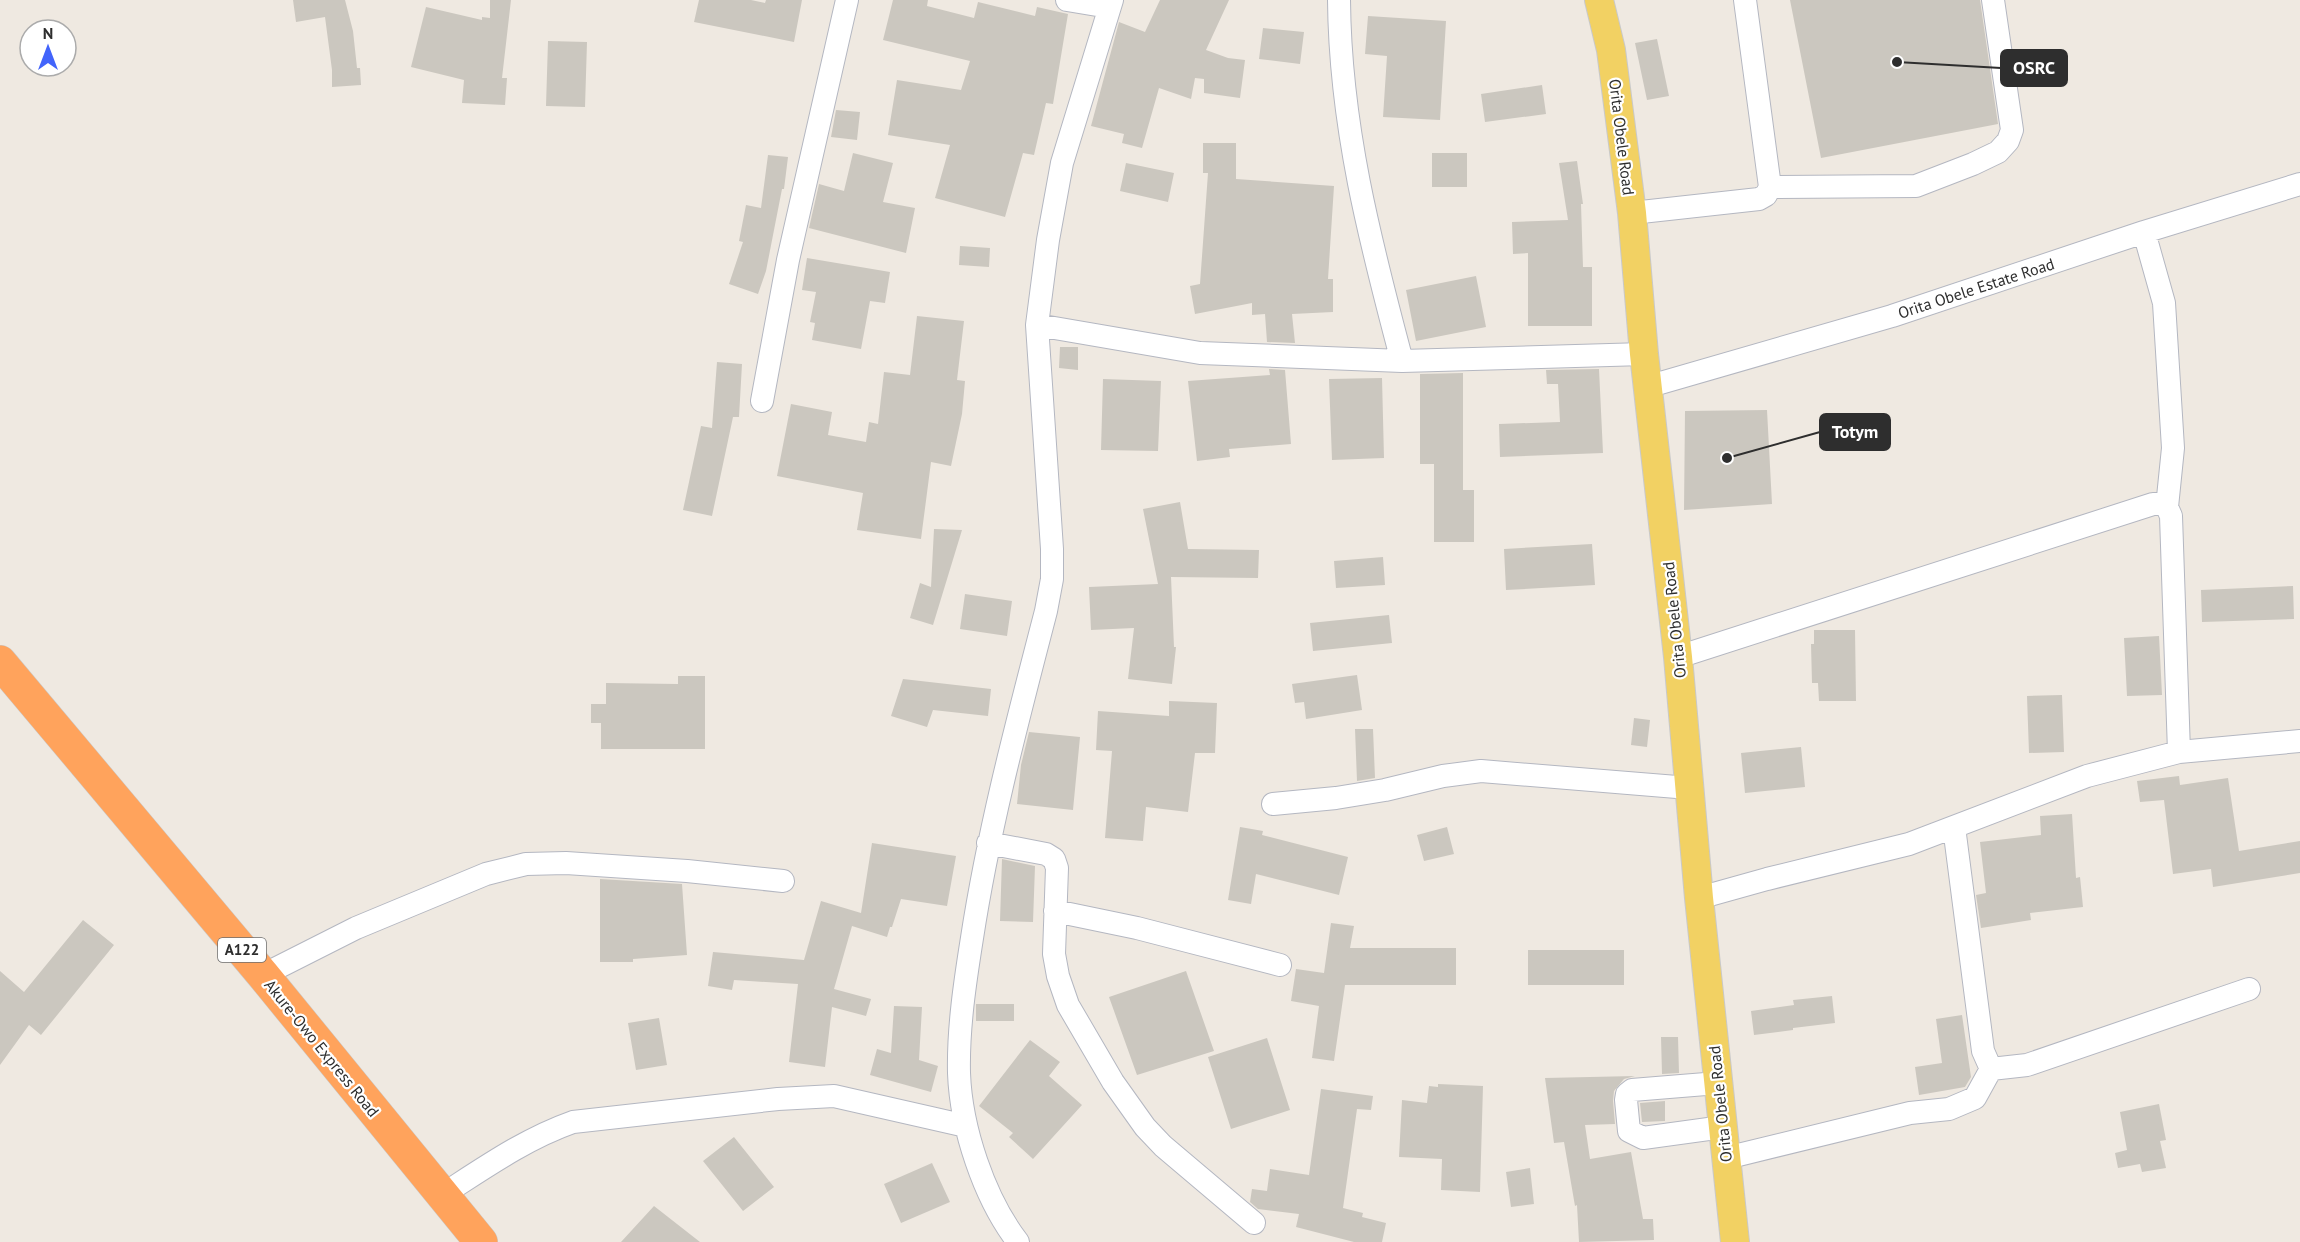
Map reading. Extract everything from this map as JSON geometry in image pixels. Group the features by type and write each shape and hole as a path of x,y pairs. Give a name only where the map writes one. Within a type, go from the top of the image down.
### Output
{"highway":[{"name":"Akure-Owo Express Road","path":"0,662 263,975 481,1242"}],"main road":[{"name":"Orita Obele Road","path":"1599,0 1611,50 1632,213 1644,354 1650,386 1678,657 1699,898 1735,1242"}],"street":[{"path":"762,401 788,260 847,0"},
{"path":"1018,1242 1009,1230 978,1167 966,1126 959,1074 961,1025 968,964 988,843 1052,579 1038,325 1048,240 1062,163 1111,4 1067,0"},
{"path":"1339,0 1343,94 1353,160 1369,236 1402,361"},
{"path":"1632,213 1759,199 1766,195 1770,187 1745,0"},
{"path":"1770,187 1916,186 1998,152 2008,141 2012,130 1993,0"},
{"name":"Orita Obele Estate Road","path":"1650,386 1892,316 2144,232 2300,184"},
{"path":"2144,232 2164,303 2173,448 2167,507 2171,516 2179,752"},
{"path":"1038,325 1200,353 1402,361 1644,354"},
{"path":"1678,657 2153,504 2167,507"},
{"path":"1699,898 1880,852 1954,827 2087,776 2179,752 2300,741"},
{"path":"1273,804 1376,792 1443,776 1482,771 1689,789"},
{"path":"1954,827 1983,1051 1991,1069"},
{"path":"988,843 1046,854 1054,859 1057,868 1054,954 1058,976 1068,1005 1113,1082 1145,1127 1163,1146 1254,1223"},
{"path":"263,975 399,909 486,874 526,864 566,863 687,871 783,881"},
{"path":"1055,911 1137,928 1280,965"},
{"path":"1991,1069 2027,1065 2249,989"},
{"path":"1726,1158 1910,1113 1949,1109 1975,1098 1991,1069"},
{"path":"1718,1083 1632,1090 1627,1094 1626,1100 1629,1131 1643,1138 1723,1127"},
{"path":"442,1195 536,1137 573,1122 778,1099 834,1096 966,1126"}],"building":[{"path":"293,0 345,0 353,31 357,68 360,68 361,85 332,87 325,17 296,22"},
{"path":"490,0 511,0 502,78 507,78 505,105 462,103 464,80 411,67 426,7 482,20 482,17 490,18"},
{"path":"699,0 751,0 765,3 766,0 802,0 794,42 694,22"},
{"path":"893,0 928,0 927,6 974,18 978,2 1035,16 1037,7 1068,14 1053,104 1046,103 1034,155 1023,153 1005,217 935,198 950,145 888,135 897,80 961,90 970,61 883,40"},
{"path":"1160,0 1229,0 1206,50 1228,58 1245,60 1240,98 1204,93 1204,79 1195,78 1191,99 1159,88 1142,148 1122,143 1124,134 1091,126 1119,22 1145,32"},
{"path":"1790,0 1980,0 1998,124 1821,158"},
{"path":"1368,16 1446,21 1440,120 1383,117 1387,56 1365,54"},
{"path":"1263,28 1304,32 1300,64 1259,59"},
{"path":"1657,39 1669,96 1647,100 1635,43"},
{"path":"548,41 587,42 585,107 546,106"},
{"path":"1542,85 1546,114 1485,122 1481,94"},
{"path":"836,110 860,112 857,140 831,137"},
{"path":"1203,143 1236,143 1236,179 1334,186 1328,279 1333,279 1333,312 1292,314 1295,343 1267,342 1265,314 1252,315 1252,303 1195,314 1190,286 1200,284 1208,173 1203,173"},
{"path":"853,153 893,163 883,202 915,208 906,253 809,228 819,184 844,191"},
{"path":"1432,153 1467,153 1467,187 1432,187"},
{"path":"768,155 788,157 784,189 782,189 766,271 758,294 729,284 743,242 739,241 746,205 761,208"},
{"path":"1577,161 1583,204 1581,204 1583,267 1592,267 1592,326 1528,326 1528,253 1513,254 1512,222 1568,220 1559,163"},
{"path":"1126,163 1174,173 1168,202 1120,191"},
{"path":"960,246 990,248 989,267 959,265"},
{"path":"807,258 890,272 885,303 870,301 861,349 812,340 815,323 810,322 816,292 802,290"},
{"path":"1476,276 1486,327 1416,341 1406,290"},
{"path":"917,316 964,321 957,380 965,381 962,414 951,466 931,462 921,539 857,530 863,493 777,476 791,404 832,412 828,435 866,442 869,422 878,424 884,372 910,375"},
{"path":"1060,347 1078,347 1078,370 1059,368"},
{"path":"717,362 742,364 739,417 733,417 712,516 683,510 701,426 712,428"},
{"path":"1269,369 1285,370 1291,444 1229,449 1230,457 1197,461 1188,381 1270,375"},
{"path":"1599,369 1603,453 1500,457 1499,424 1560,422 1558,384 1547,384 1546,370"},
{"path":"1463,373 1463,490 1474,490 1474,542 1434,542 1434,464 1420,464 1420,374"},
{"path":"1382,378 1384,458 1332,460 1329,379"},
{"path":"1103,379 1161,381 1158,451 1101,450"},
{"path":"1767,410 1772,504 1684,510 1685,411"},
{"path":"1180,502 1188,549 1259,550 1258,578 1171,577 1174,647 1176,647 1172,684 1128,679 1134,628 1091,630 1089,587 1158,584 1143,509"},
{"path":"934,529 962,530 933,625 910,618 920,583 931,587"},
{"path":"1592,544 1595,585 1506,590 1504,549"},
{"path":"1383,557 1385,585 1336,588 1334,561"},
{"path":"2293,586 2294,619 2202,622 2201,590"},
{"path":"965,594 1012,601 1007,636 960,629"},
{"path":"1389,615 1392,643 1313,651 1310,623"},
{"path":"1814,630 1855,630 1856,701 1819,701 1818,683 1812,683 1811,644 1814,644"},
{"path":"2159,636 2162,695 2127,696 2124,638"},
{"path":"1357,675 1362,710 1306,719 1304,702 1295,703 1292,684"},
{"path":"678,676 705,676 705,749 601,749 601,723 591,723 591,704 606,704 606,683 678,684"},
{"path":"903,679 991,689 988,716 933,710 927,727 891,716"},
{"path":"2062,695 2064,752 2029,753 2027,696"},
{"path":"1169,701 1217,703 1215,753 1195,753 1188,812 1146,807 1143,841 1105,838 1112,751 1096,750 1098,711 1169,716"},
{"path":"1634,718 1650,720 1647,747 1631,745"},
{"path":"1355,729 1373,729 1375,778 1357,781"},
{"path":"1029,732 1080,737 1073,810 1017,804 1021,765"},
{"path":"1801,747 1805,787 1745,793 1741,753"},
{"path":"2179,776 2180,785 2228,778 2239,851 2300,841 2300,873 2213,887 2211,869 2173,874 2164,800 2140,802 2137,781"},
{"path":"2072,814 2076,878 2080,877 2083,907 2030,913 2031,920 1981,928 1976,895 1986,893 1980,842 2041,835 2040,816"},
{"path":"1240,827 1263,831 1262,835 1348,857 1339,895 1256,874 1251,904 1228,900"},
{"path":"1447,827 1454,854 1424,861 1417,835"},
{"path":"872,843 956,856 947,906 901,899 887,937 852,926 834,989 871,999 866,1016 832,1007 825,1067 789,1062 798,984 734,980 732,990 708,986 713,952 804,960 821,901 861,913"},
{"path":"1002,859 1035,866 1033,922 1000,921"},
{"path":"600,879 682,884 687,955 633,959 633,962 600,962"},
{"path":"83,920 114,945 41,1035 29,1025 0,1065 0,971 24,992"},
{"path":"1331,923 1354,926 1350,948 1456,948 1456,985 1345,985 1334,1061 1312,1058 1319,1006 1291,1001 1296,969 1324,973"},
{"path":"1528,950 1624,950 1624,985 1528,985"},
{"path":"1186,971 1214,1051 1137,1075 1109,997"},
{"path":"1832,996 1835,1023 1754,1035 1751,1011 1794,1005 1793,1000"},
{"path":"976,1004 1014,1004 1014,1021 976,1021"},
{"path":"894,1006 922,1007 919,1060 938,1066 931,1092 870,1075 877,1049 891,1053"},
{"path":"1962,1015 1971,1077 1965,1087 1919,1095 1915,1067 1942,1063 1936,1019"},
{"path":"659,1018 667,1065 636,1070 628,1023"},
{"path":"1661,1037 1678,1037 1679,1073 1662,1074"},
{"path":"1267,1038 1290,1110 1231,1129 1208,1057"},
{"path":"1030,1040 1060,1062 1049,1076 1082,1105 1033,1159 1009,1137 1013,1133 979,1106"},
{"path":"1635,1076 1624,1079 1614,1091 1615,1124 1585,1125 1590,1159 1631,1152 1643,1219 1653,1219 1654,1240 1579,1242 1577,1205 1575,1206 1564,1142 1554,1143 1545,1078"},
{"path":"1438,1084 1483,1086 1480,1192 1441,1190 1442,1159 1399,1157 1402,1100 1427,1103 1429,1086 1438,1087"},
{"path":"1321,1089 1373,1096 1371,1110 1357,1109 1343,1208 1363,1213 1362,1217 1386,1223 1382,1242 1354,1242 1296,1227 1299,1214 1258,1209 1250,1202 1252,1189 1267,1191 1270,1169 1309,1175"},
{"path":"1665,1101 1665,1121 1642,1122 1640,1103"},
{"path":"2159,1104 2166,1140 2160,1141 2166,1168 2142,1172 2140,1164 2118,1168 2115,1153 2127,1150 2120,1112"},
{"path":"734,1137 774,1187 743,1211 703,1161"},
{"path":"932,1163 950,1202 901,1223 884,1184"},
{"path":"1530,1168 1534,1204 1511,1207 1506,1172"},
{"path":"654,1206 700,1242 621,1242"}],"place":[{"name":"OSRC","path":"1897,62"},
{"name":"Totym","path":"1727,458"}]}
